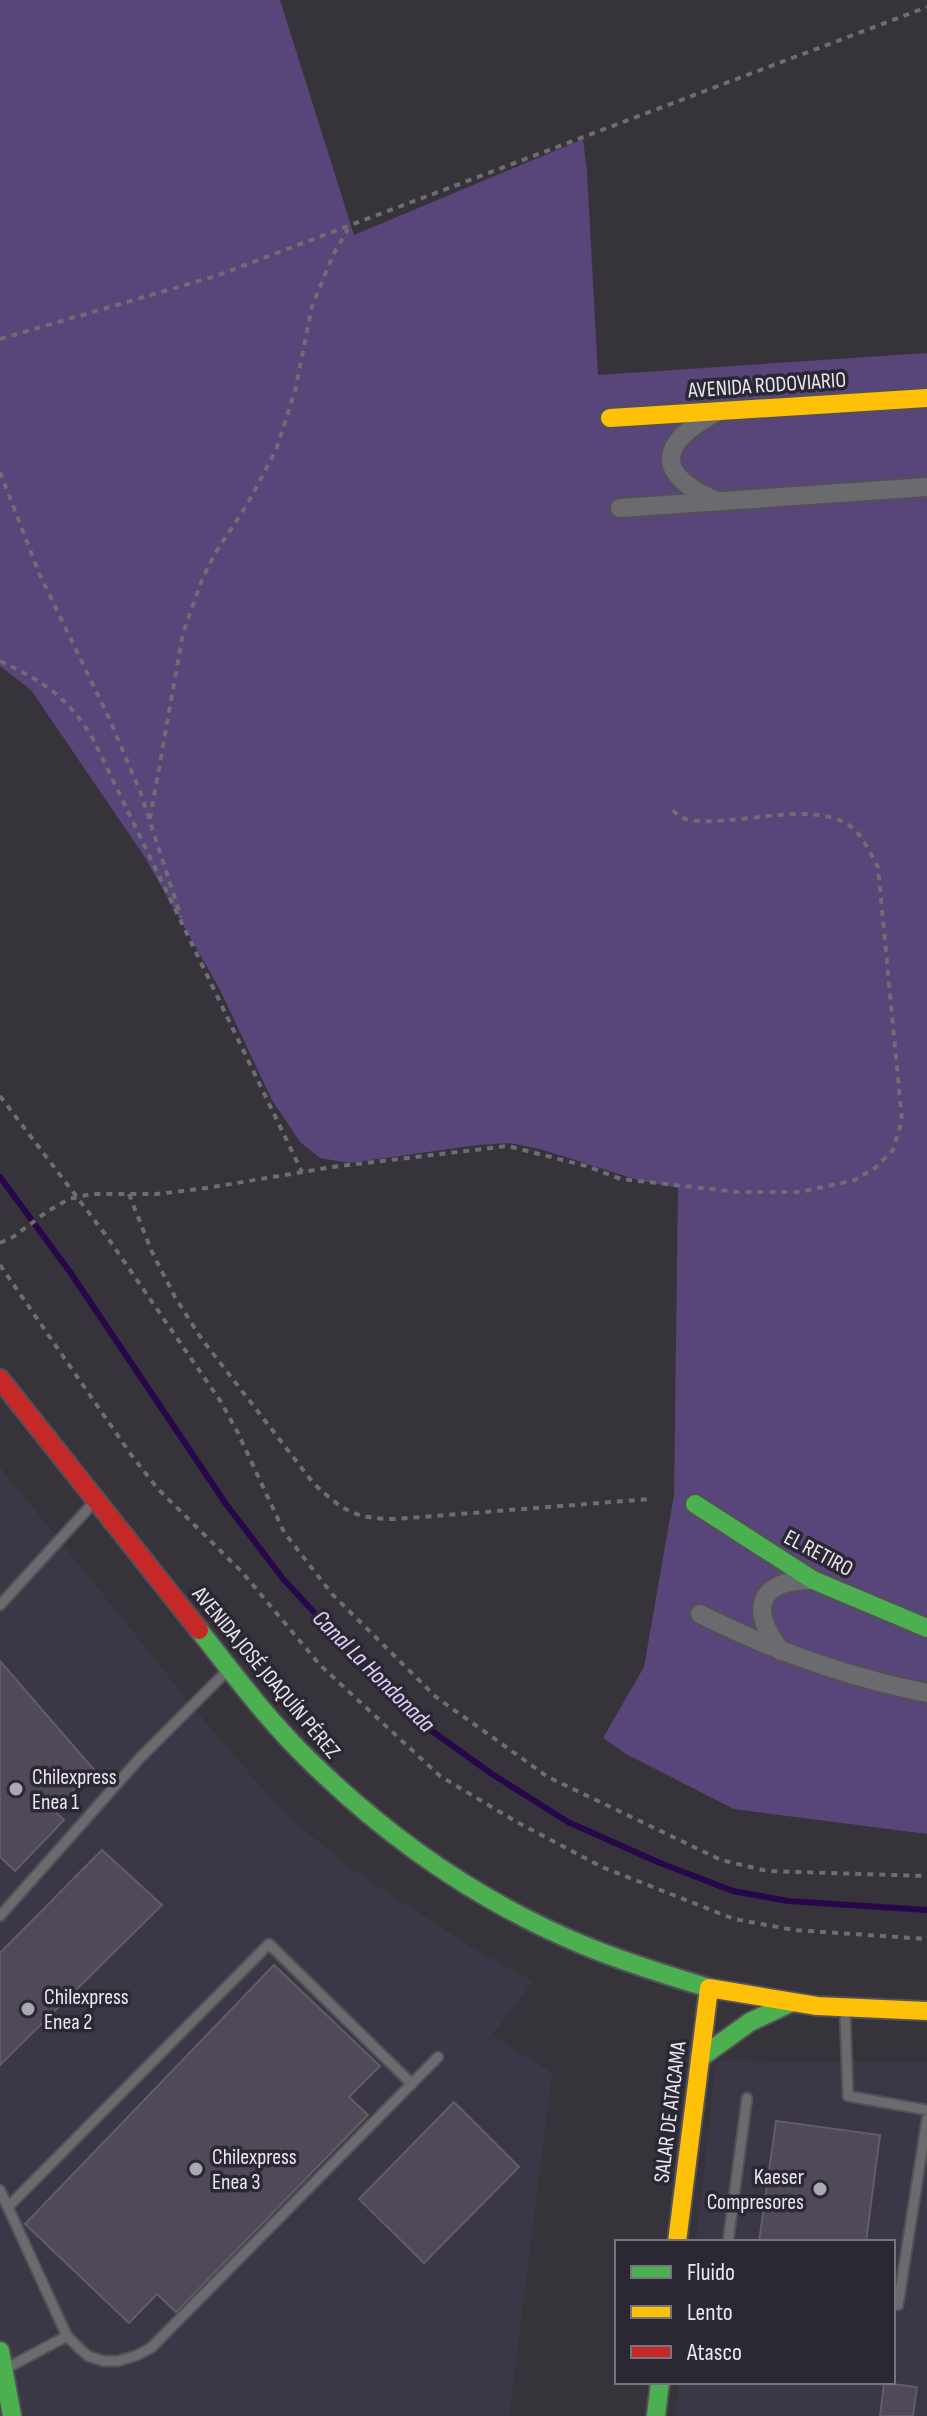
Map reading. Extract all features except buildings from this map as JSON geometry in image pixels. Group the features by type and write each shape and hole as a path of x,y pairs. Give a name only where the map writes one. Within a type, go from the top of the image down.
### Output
{"main road":[{"name":"AVENIDA RODOVIARIO","path":"610,418 927,398"},
{"name":"AVENIDA JOSÉ JOAQUÍN PÉREZ","path":"0,1379 284,1735 328,1781 386,1830 454,1878 512,1912 584,1947 709,1988 790,2003 845,2009 927,2011"},
{"name":"EL RETIRO","path":"695,1504 813,1580 927,1628"},
{"name":"SALAR DE ATACAMA","path":"677,2240 709,1988"},
{"path":"700,2058 750,2022 790,2003"},
{"path":"0,2351 12,2416"},
{"path":"656,2416 660,2384"}],"street":[{"path":"717,412 686,432 671,448 669,456 672,468 682,480 717,501"},
{"path":"620,508 927,487"},
{"path":"782,1652 764,1624 761,1607 764,1599 773,1589 785,1583 813,1580"},
{"path":"700,1614 782,1652 865,1680 927,1693"}],"lane":[{"path":"0,1605 96,1501"},
{"path":"0,1916 140,1758 229,1668"},
{"path":"9,2206 269,1944 412,2084"},
{"path":"845,2009 848,2096 927,2110"},
{"path":"0,2190 67,2336 88,2356 103,2361 135,2356 151,2348 438,2057"},
{"path":"728,2240 747,2098"},
{"path":"895,2304 898,2305 927,2119"},
{"path":"4,2370 67,2336"}],"path":[{"path":"0,339 216,276 927,7"},
{"path":"150,819 183,633 192,605 216,552 248,503 276,450 295,391 312,306 333,255 349,227"},
{"path":"0,472 39,573 108,716 150,819 185,928"},
{"path":"0,661 54,691 78,713 302,1172"},
{"path":"0,1243 69,1199 91,1194 157,1194 434,1153 508,1146 586,1166 621,1179 738,1192 800,1192 855,1180 875,1168 893,1150 902,1121 878,867 856,831 841,820 778,814 704,821 683,819 671,809"},
{"path":"0,1096 108,1238 221,1402 284,1532 332,1594 436,1697 548,1777 721,1860 767,1871 927,1876"},
{"path":"129,1194 152,1252 201,1338 314,1484 351,1514 374,1519 396,1519 650,1499"},
{"path":"0,1265 114,1431 158,1489 242,1572 320,1665 440,1776 515,1821 602,1867 734,1919 794,1930 927,1939"}],"shaded area":[{"path":"0,0 280,0 354,235 583,139 598,375 927,353 927,1834 734,1809 626,1754 603,1738 644,1667 674,1495 678,1188 638,1180 540,1149 510,1143 349,1163 320,1158 300,1142 272,1100 220,990 144,856 31,690 0,666"},
{"path":"0,1467 208,1725 282,1811 350,1868 476,1950 533,1981 492,2035 552,2073 509,2416 0,2416"},
{"path":"927,2062 927,2416 675,2416 679,2384 895,2384 895,2240 696,2240 716,2063"}],"waterway":[{"name":"Canal La Hondonada","path":"0,1177 70,1272 226,1504 284,1580 380,1683 432,1731 568,1822 733,1891 788,1901 927,1910"}],"traffic: fast":[{"path":"695,1504 813,1580 927,1628"},
{"path":"199,1630 297,1748 343,1792 406,1844 474,1889 546,1928 614,1957 709,1988"},
{"path":"700,2058 750,2022 790,2003"},
{"path":"0,2351 12,2416"},
{"path":"656,2416 660,2384"}],"traffic: slow":[{"path":"610,418 927,398"},
{"path":"677,2240 709,1988 817,2006 927,2011"}],"traffic: jam":[{"path":"0,1379 199,1630"}],"place":[{"name":"Chilexpress Enea 1","path":"16,1789"},
{"name":"Chilexpress Enea 2","path":"28,2009"},
{"name":"Chilexpress Enea 3","path":"196,2169"},
{"name":"Kaeser Compresores","path":"820,2189"}]}
